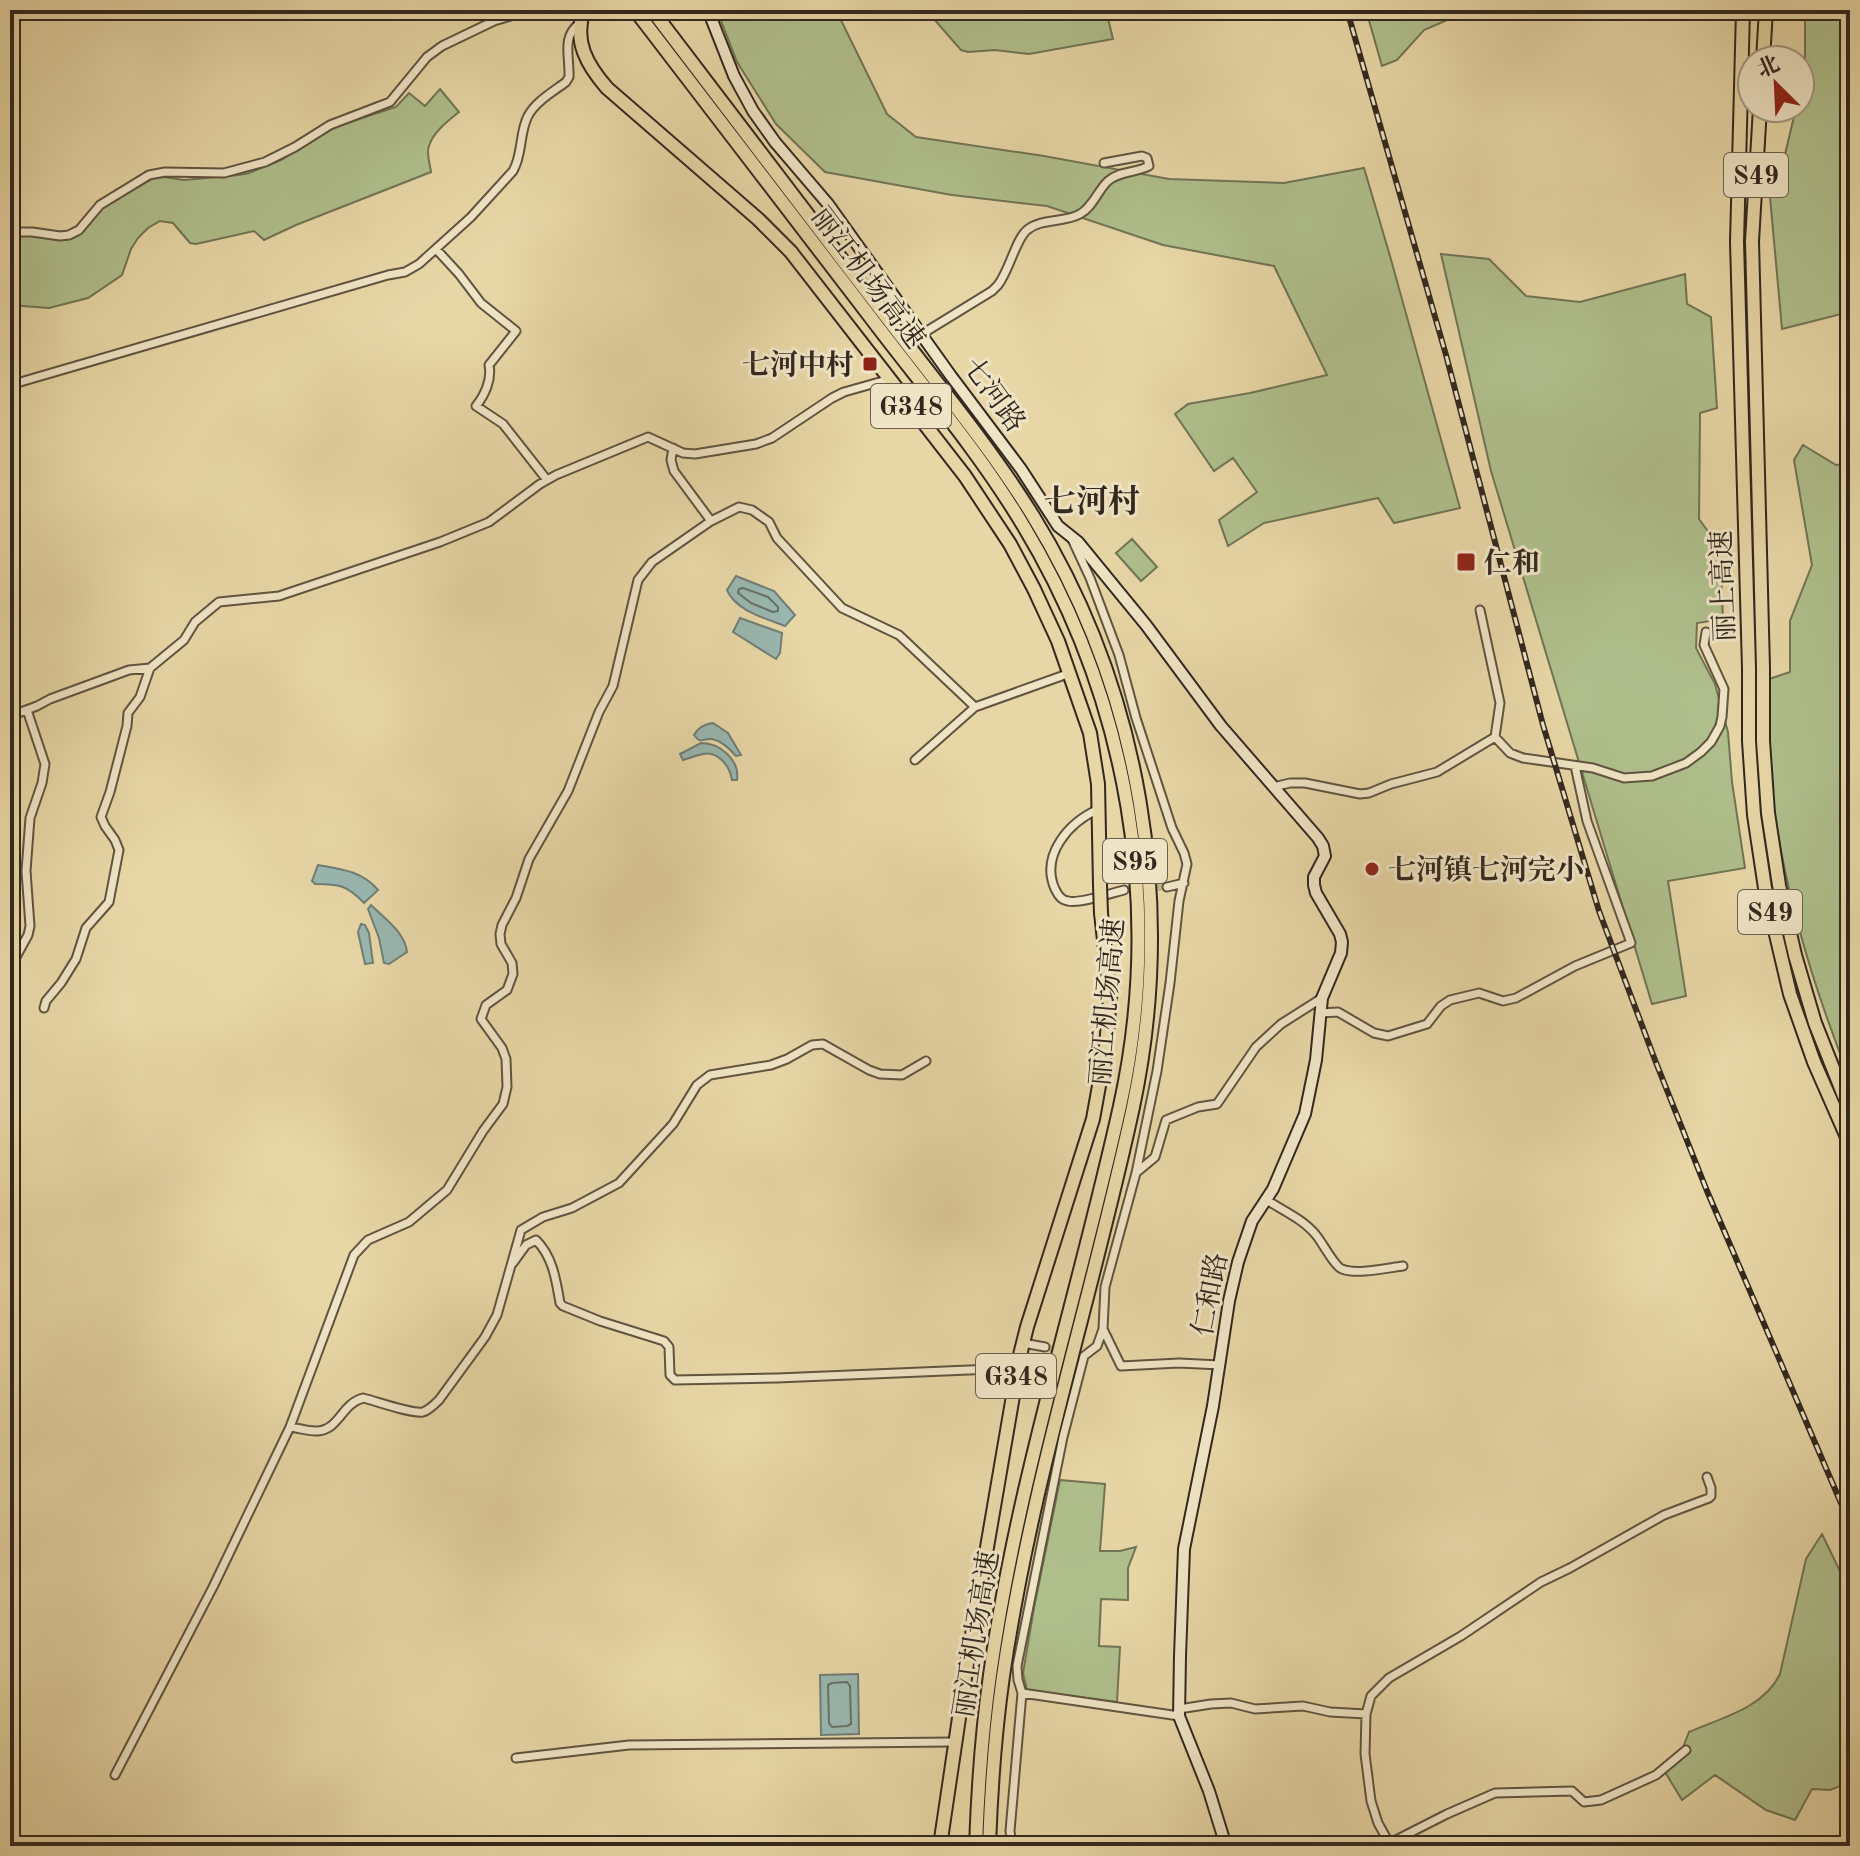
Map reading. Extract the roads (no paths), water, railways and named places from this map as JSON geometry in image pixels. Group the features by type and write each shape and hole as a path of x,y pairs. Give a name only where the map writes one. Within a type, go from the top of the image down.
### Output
{"highway":[{"name":"丽江机场高速","path":"635,10 969,445 1021,522 1062,597 1085,650 1106,711 1126,797 1139,913 1138,971 1132,1031 1120,1103 1032,1458 995,1638 986,1702 976,1846"},
{"name":"丽江机场高速","path":"652,10 979,437 1032,515 1069,581 1097,645 1118,707 1139,795 1147,844 1152,912 1145,1032 1133,1105 1025,1553 999,1704 989,1846"},
{"name":"丽上高速","path":"1743,10 1737,242 1750,778 1759,851 1780,959 1802,1028 1850,1144"},
{"path":"1764,44 1766,10"},
{"name":"G348","path":"582,16 579,35 583,51 600,80 775,235 807,270 965,476 1010,544 1047,615 1085,715 1094,751 1099,809 1101,913 1110,996 1106,1047 1093,1119 1017,1368 954,1742 940,1846"},
{"name":"丽上高速","path":"1759,124 1752,241 1765,777 1779,885 1804,989 1827,1057 1850,1111"}],"street":[{"path":"10,232 69,235 79,230 100,205 149,175 165,172 224,173 265,162 330,125 390,102 427,57 442,46 494,21 531,10"},
{"name":"七河路","path":"708,10 729,65 753,111 788,159 828,204 1021,469 1058,526 1078,542 1146,625 1221,726 1273,787"},
{"path":"10,385 405,272 419,264 471,217 516,167 528,115 569,77 567,38 582,16"},
{"path":"922,334 992,291 1026,230 1077,216 1085,211 1109,180 1149,166 1147,158 1142,156 1104,163"},
{"path":"436,249 481,303 516,331 489,365 490,373 483,398 476,406 503,424 547,480"},
{"path":"44,1008 72,967 86,928 109,902 119,850 101,817 110,792 128,713 140,697 150,668 184,640 195,622 219,602 279,596 440,542 489,522 547,480 648,437 688,454 764,442 844,392 890,379"},
{"path":"673,448 671,460 674,471 711,521"},
{"path":"115,1775 213,1587 290,1427 354,1255 368,1240 409,1222 447,1190 503,1104 507,1087 506,1059 502,1048 481,1019 486,1005 507,990 513,974 512,963 501,944 502,925 516,898 529,859 568,791 599,712 613,686 638,580 652,562 711,521 739,507 752,510 769,522 777,538 842,608 899,635 975,707"},
{"path":"1012,1846 1010,1831 1022,1693 1017,1666 1063,1437 1084,1356 1097,1346 1103,1329 1105,1287 1136,1173 1157,1071 1187,858 1172,828 1105,616 1070,535"},
{"path":"1480,610 1500,703 1495,737"},
{"path":"1495,737 1510,753 1523,758 1607,771 1628,778 1652,776 1686,763 1708,746 1720,726 1724,693 1704,645 1706,632"},
{"path":"10,716 129,670 150,668"},
{"path":"915,760 975,707 1070,673"},
{"path":"10,968 30,926 25,884 30,818 45,772 45,762 27,710"},
{"path":"1273,787 1305,783 1369,793 1437,772 1495,737"},
{"path":"1320,1013 1338,1012 1374,1033 1388,1036 1427,1024 1450,1000 1479,993 1503,1001 1516,998 1575,966 1631,943 1587,821 1575,766"},
{"name":"仁和路","path":"1226,1846 1179,1712 1184,1549 1238,1262 1252,1221 1273,1189 1305,1114 1314,1070 1322,998 1342,948 1340,934 1314,885 1324,851 1318,838 1273,787"},
{"path":"1099,809 1075,823 1058,844 1051,866 1053,886 1060,897 1071,902 1124,890"},
{"path":"1167,887 1184,883"},
{"path":"1136,1173 1155,1157 1166,1120 1198,1107 1217,1104 1256,1047 1281,1024 1322,998"},
{"path":"290,1427 318,1431 329,1428 348,1405 360,1398 415,1412 426,1411 433,1406 485,1337 497,1315 518,1235 523,1228 543,1217 572,1208 619,1183 673,1124 697,1085 710,1075 771,1065 812,1045 823,1044 880,1074 902,1075 926,1061"},
{"path":"1265,1199 1306,1224 1325,1246 1336,1266 1343,1270 1403,1266"},
{"path":"510,1268 526,1245 536,1240 554,1268 560,1303 600,1321 664,1341 669,1347 670,1375 675,1380 1017,1368"},
{"path":"1103,1329 1121,1366 1179,1363 1220,1365"},
{"path":"1023,1343 1045,1347"},
{"path":"1686,1750 1656,1775 1592,1803 1584,1802 1572,1791 1500,1791 1387,1845 1371,1801 1365,1754 1366,1714 1371,1696 1389,1678 1442,1648 1536,1585 1664,1515 1709,1498 1711,1488 1707,1477"},
{"path":"1022,1693 1179,1712 1231,1703 1255,1709 1303,1706 1330,1712 1366,1714"},
{"path":"516,1758 629,1745 954,1742"}],"water":[{"path":"736,576 774,591 795,615 785,626 744,609 727,590"},
{"path":"740,618 782,633 780,653 776,659 733,632"},
{"path":"713,723 728,733 741,755 736,756 716,740 700,740 694,735 697,730"},
{"path":"701,743 715,746 727,754 735,766 737,780 732,780 726,765 714,755 703,754 683,760 680,754"},
{"path":"318,865 358,875 378,890 364,903 353,892 342,887 315,884 312,881"},
{"path":"371,905 393,926 405,945 407,952 389,964 384,963 368,909"},
{"path":"361,924 369,933 373,963 365,964 358,932"},
{"path":"858,1674 859,1734 821,1735 820,1675"}],"tunnel":[{"path":"1124,890 1167,887"},
{"path":"1045,1347 1084,1356"}],"railway":[{"path":"1347,10 1446,355 1543,725 1599,911 1707,1191 1850,1524"}],"place":[{"name":"七河中村","path":"870,364"},
{"name":"仁和","path":"1466,562"},
{"name":"七河镇七河完小","path":"1372,869"}],"district":[{"name":"七河村","path":"1092,501"}]}
